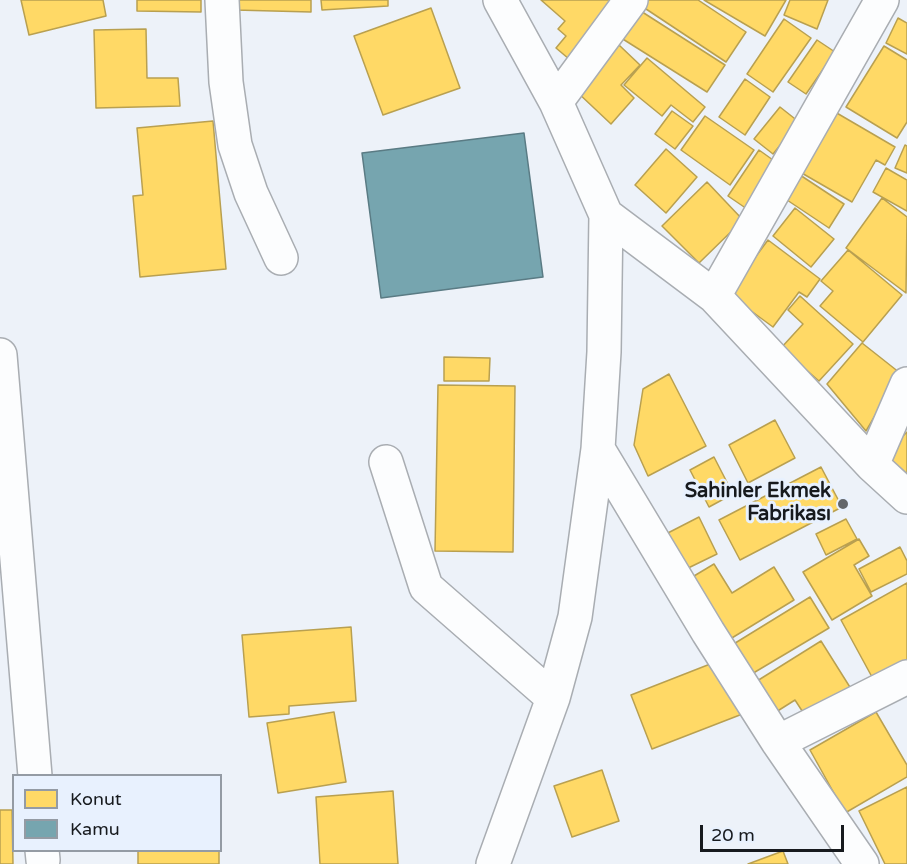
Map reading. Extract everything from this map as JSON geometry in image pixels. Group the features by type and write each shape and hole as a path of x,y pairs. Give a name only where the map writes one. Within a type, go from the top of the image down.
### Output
{"street":[{"path":"222,0 226,82 236,146 251,193 280,258"},
{"path":"493,864 552,698 575,617 598,448 604,352 606,215 556,102 500,0"},
{"path":"556,102 631,0"},
{"path":"714,296 882,0"},
{"path":"606,215 714,296 872,465 907,497"},
{"path":"0,355 35,774"},
{"path":"872,465 907,384"},
{"path":"598,448 778,742 862,864"},
{"path":"386,462 426,587 552,698"},
{"path":"778,742 907,677"}],"building: Konut":[{"path":"21,0 103,0 106,16 29,35"},
{"path":"137,0 201,0 201,12 137,11"},
{"path":"236,0 311,0 311,12 235,10"},
{"path":"321,0 388,0 388,6 322,10"},
{"path":"541,0 619,0 569,59 556,48 566,36 558,29 565,21"},
{"path":"644,0 698,0 746,32 726,62 640,5"},
{"path":"704,0 786,0 765,36"},
{"path":"790,0 828,0 817,29 784,15"},
{"path":"431,8 460,88 383,115 354,36"},
{"path":"636,8 725,65 707,92 618,36"},
{"path":"898,18 907,23 907,54 886,43"},
{"path":"784,19 811,38 773,92 747,74"},
{"path":"146,29 147,78 178,78 180,106 96,108 94,30"},
{"path":"817,40 835,52 806,94 788,82"},
{"path":"619,45 640,65 621,85 634,98 611,124 576,91"},
{"path":"884,46 907,60 907,122 897,138 846,107"},
{"path":"647,58 705,107 693,122 671,105 662,116 624,85"},
{"path":"745,79 770,97 745,135 719,117"},
{"path":"780,107 799,122 773,154 754,139"},
{"path":"672,111 693,126 675,149 655,134"},
{"path":"835,112 895,147 885,165 876,160 852,202 800,172"},
{"path":"705,116 754,150 730,185 681,150"},
{"path":"213,121 226,269 140,277 133,196 143,195 137,128"},
{"path":"905,145 907,146 907,173 895,168"},
{"path":"666,149 697,177 666,213 635,185"},
{"path":"759,150 780,165 750,211 728,196"},
{"path":"886,168 907,180 907,211 873,192"},
{"path":"800,175 844,204 829,228 784,198"},
{"path":"707,182 743,220 699,263 662,226"},
{"path":"882,198 907,217 906,293 846,248"},
{"path":"795,208 834,239 811,267 773,236"},
{"path":"768,240 820,279 807,297 799,292 773,327 728,294"},
{"path":"848,250 902,295 863,342 820,306 833,291 821,281"},
{"path":"800,296 853,344 819,381 781,348 803,324 788,310"},
{"path":"862,343 900,373 866,431 827,384"},
{"path":"444,357 490,358 489,381 444,381"},
{"path":"669,374 706,446 648,476 634,445 643,389"},
{"path":"438,385 515,386 513,552 435,551"},
{"path":"775,420 795,458 748,483 729,445"},
{"path":"907,432 907,475 885,454"},
{"path":"714,457 733,494 709,507 690,470"},
{"path":"821,467 842,507 740,560 719,520"},
{"path":"699,517 717,554 680,572 662,536"},
{"path":"846,519 857,539 826,555 816,534"},
{"path":"859,539 869,556 854,565 872,596 832,620 803,572"},
{"path":"900,547 907,561 907,574 871,592 859,569"},
{"path":"714,564 732,593 774,567 794,600 722,644 684,582"},
{"path":"907,583 907,671 878,688 841,620"},
{"path":"810,597 829,628 750,675 732,645"},
{"path":"351,627 356,701 289,706 289,714 249,717 242,635"},
{"path":"821,641 853,692 808,720 795,700 776,712 757,681"},
{"path":"723,659 745,713 652,749 631,695"},
{"path":"334,712 346,782 278,793 267,723"},
{"path":"876,712 907,765 907,777 845,813 810,750"},
{"path":"602,770 619,821 572,837 554,786"},
{"path":"907,787 907,864 885,864 859,811"},
{"path":"393,791 398,864 320,864 316,797"},
{"path":"0,810 12,810 13,864 0,864"},
{"path":"783,851 788,864 748,864"},
{"path":"138,852 219,852 219,864 138,864"}],"building: Kamu":[{"path":"524,133 543,277 381,298 362,153"}],"place":[{"name":"Sahinler Ekmek Fabrikası","path":"843,504"}]}
